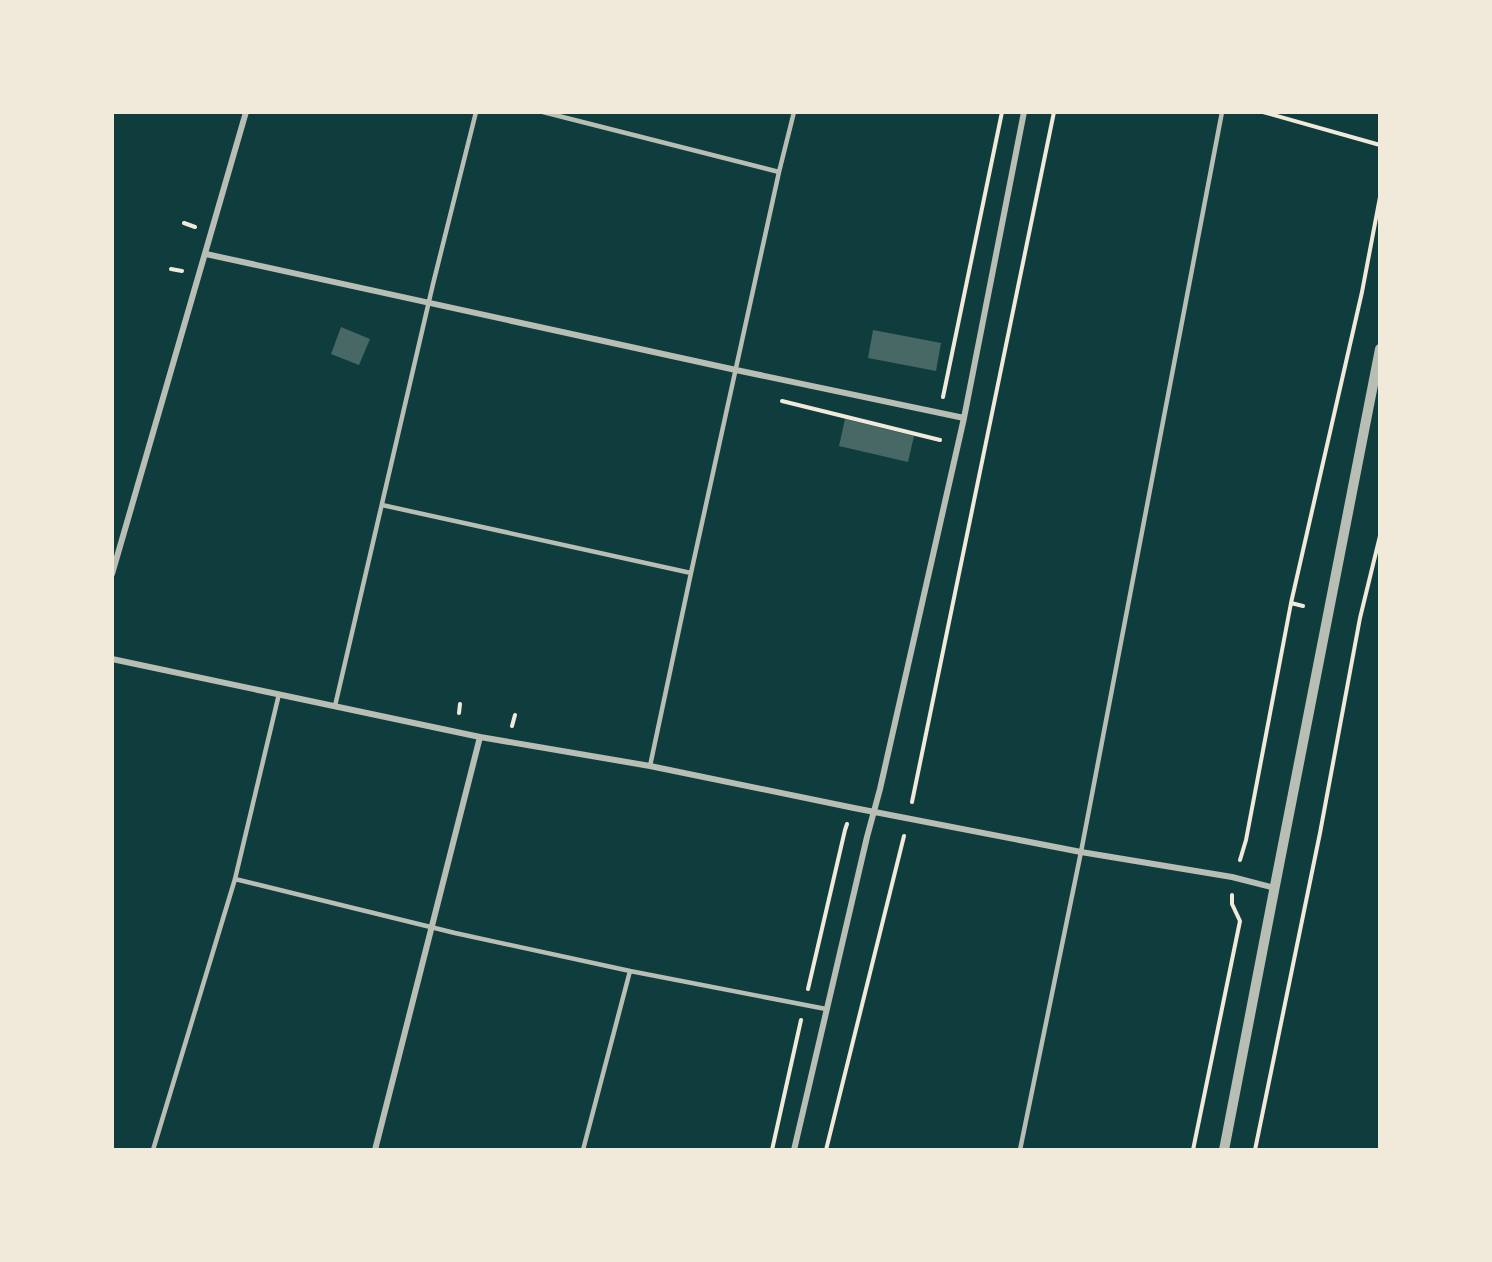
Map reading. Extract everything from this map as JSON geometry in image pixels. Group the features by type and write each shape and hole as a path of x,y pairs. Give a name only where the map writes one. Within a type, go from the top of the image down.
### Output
{"street":[{"path":"112,574 246,112"},
{"path":"794,1149 880,789 964,418 1024,112"},
{"path":"206,254 964,418"},
{"path":"1224,1149 1329,601 1380,349"},
{"path":"112,658 480,737 650,766 1080,852 1232,877 1275,888"},
{"path":"375,1149 480,737"}],"lane":[{"path":"335,706 381,504 476,112"},
{"path":"543,112 779,172"},
{"path":"650,766 794,112"},
{"path":"1020,1149 1080,852 1222,112"},
{"path":"381,504 691,573"},
{"path":"153,1149 235,879 279,694"},
{"path":"235,879 432,927 826,1009"},
{"path":"583,1149 630,970"}],"path":[{"path":"941,440 939,413 1002,112"},
{"path":"826,1149 908,818 1054,112"},
{"path":"1263,112 1380,145"},
{"path":"1193,1149 1240,921 1232,904 1232,877 1246,840 1291,603 1362,292 1380,197"},
{"path":"1255,1149 1320,833 1360,618 1380,536"},
{"path":"1291,603 1304,606"},
{"path":"1352,617 1360,618"},
{"path":"772,1149 845,830 854,808"}],"building":[{"path":"341,327 370,339 359,365 331,354"},
{"path":"873,330 941,343 936,371 868,358"},
{"path":"845,419 914,436 908,462 839,446"}]}
